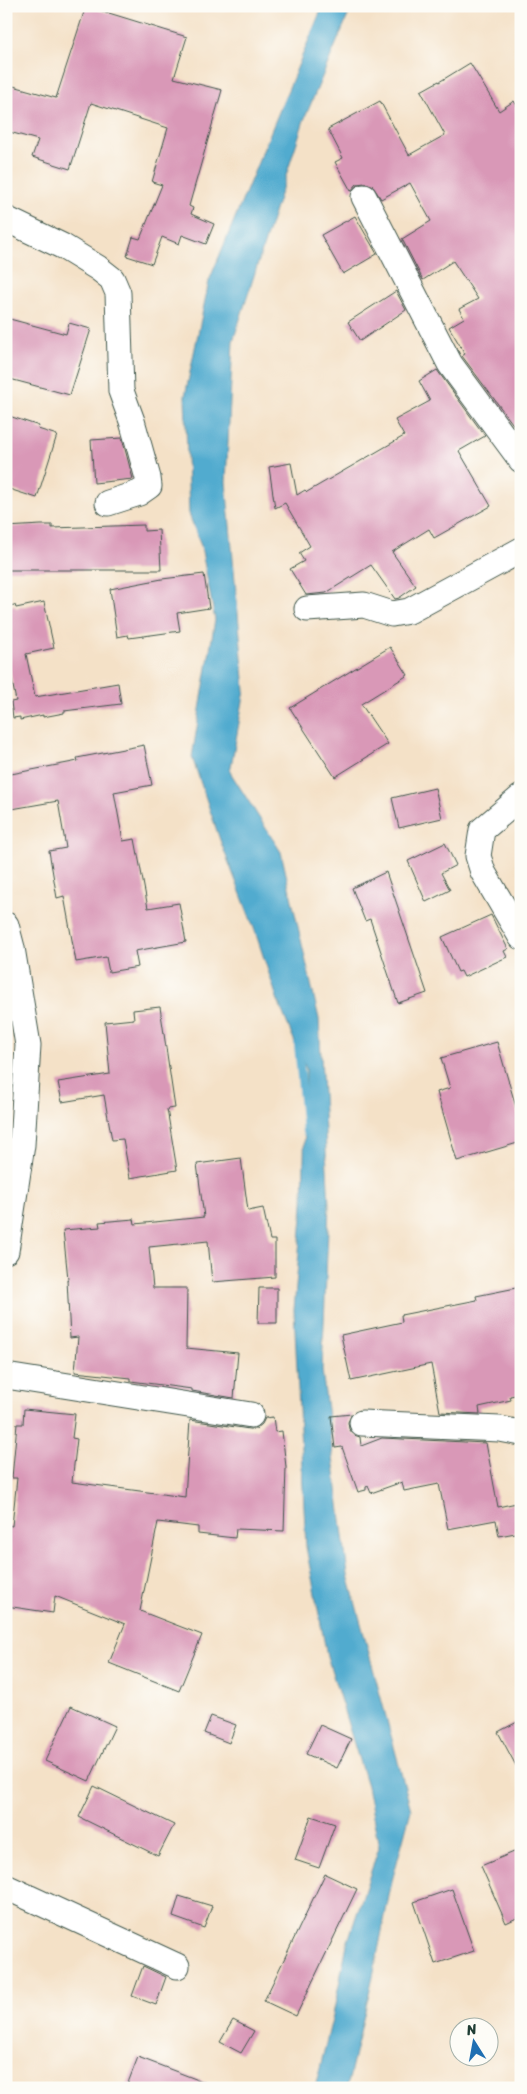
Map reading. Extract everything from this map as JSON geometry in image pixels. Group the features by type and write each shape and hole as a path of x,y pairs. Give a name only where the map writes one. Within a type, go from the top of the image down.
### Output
{"street":[{"path":"364,197 450,364 521,460"},
{"path":"6,219 62,246 98,268 112,279 118,293 121,391 135,431 149,486 139,493 108,502"},
{"path":"307,609 364,605 392,614 409,611 521,550"},
{"path":"521,797 482,830 478,856 484,872 521,937"},
{"path":"6,925 12,948 28,1045 22,1145 7,1236"},
{"path":"6,1376 251,1415"},
{"path":"362,1423 500,1429 521,1433"},
{"path":"6,1887 177,1966"}],"water":[{"path":"321,6 352,6 304,120 233,341 226,482 245,690 230,772 281,852 319,1019 329,1206 322,1370 348,1575 411,1810 392,1881 373,1976 347,2088 315,2088 333,2015 347,1944 379,1847 367,1786 327,1656 306,1547 294,1310 303,1205 306,1069 278,1001 254,928 220,840 192,757 215,620 201,546 189,514 185,396 209,281 319,15"}],"building":[{"path":"86,6 187,37 174,78 222,90 189,206 193,208 191,214 214,224 206,244 182,235 179,244 162,237 152,264 127,256 133,237 140,239 162,185 152,182 168,128 91,103 70,169 32,157 38,140 6,131 6,84 56,98"},
{"path":"470,63 499,111 514,101 521,112 521,435 462,356 465,354 449,327 464,318 459,309 478,299 453,261 423,280 402,239 431,221 410,183 381,199 372,185 365,183 357,184 351,191 335,162 343,158 328,129 380,101 409,155 445,135 421,91"},
{"path":"355,216 377,254 343,274 321,235"},
{"path":"396,291 406,310 360,341 348,322"},
{"path":"6,318 66,334 69,323 91,329 70,395 6,378"},
{"path":"437,370 485,436 459,451 491,506 434,538 429,529 392,552 416,586 399,598 395,599 371,565 326,593 306,595 290,569 304,561 299,553 310,546 285,503 275,508 269,467 291,463 297,495 305,490 307,492 404,436 395,420 430,401 419,381"},
{"path":"6,415 39,426 38,429 57,435 37,498 6,488"},
{"path":"122,438 133,479 94,483 91,440"},
{"path":"52,525 52,528 144,525 144,531 159,530 161,570 6,570 6,527"},
{"path":"204,574 209,608 177,613 180,631 129,638 128,635 117,637 110,589 162,579"},
{"path":"44,602 54,648 26,654 35,697 118,683 121,704 64,711 64,713 20,720 20,717 13,718 11,702 16,701 9,666 6,666 6,606 15,605 16,608"},
{"path":"390,647 408,675 361,704 388,744 335,777 290,708"},
{"path":"144,745 152,785 114,792 123,841 135,839 148,908 179,903 186,942 135,951 138,967 109,972 106,957 76,962 64,896 57,898 49,851 66,848 58,801 6,810 6,775 78,761 77,758"},
{"path":"435,788 442,818 399,828 392,798"},
{"path":"445,843 456,865 441,873 450,890 426,902 408,861"},
{"path":"386,872 427,993 398,1003 370,919 365,921 352,888"},
{"path":"491,915 508,949 504,951 507,957 464,977 461,971 458,972 442,937"},
{"path":"160,1007 175,1108 167,1109 177,1170 130,1178 123,1139 112,1140 104,1095 62,1102 58,1082 110,1074 105,1022 134,1019 133,1010"},
{"path":"497,1042 521,1124 521,1142 457,1161 437,1092 450,1088 441,1058"},
{"path":"241,1158 248,1211 263,1208 270,1240 275,1240 275,1277 212,1282 208,1241 149,1247 153,1288 187,1288 186,1348 238,1353 234,1398 192,1391 192,1389 131,1381 131,1378 75,1372 78,1337 70,1338 68,1279 63,1230 100,1227 99,1222 134,1219 135,1224 204,1217 197,1164"},
{"path":"521,1287 521,1394 510,1396 511,1400 479,1407 480,1414 440,1412 431,1364 351,1381 341,1335 402,1322 401,1315 477,1300 476,1296"},
{"path":"259,1288 277,1288 277,1323 258,1323"},
{"path":"24,1409 75,1414 72,1438 77,1439 72,1482 185,1497 190,1420 256,1429 265,1418 273,1417 275,1432 282,1431 286,1467 284,1531 236,1529 235,1538 198,1534 198,1527 158,1522 140,1611 202,1635 179,1691 109,1663 125,1624 55,1596 53,1613 6,1606 6,1525 12,1526 17,1478 12,1478 17,1424 23,1424"},
{"path":"352,1414 348,1422 349,1429 354,1435 360,1437 361,1446 382,1438 486,1443 498,1507 521,1502 521,1532 499,1536 496,1520 448,1529 439,1484 404,1491 402,1482 371,1493 368,1486 366,1490 358,1492 342,1447 335,1448 331,1416"},
{"path":"71,1706 115,1726 89,1781 45,1761"},
{"path":"211,1716 236,1725 229,1743 204,1733"},
{"path":"521,1720 521,1775 498,1732"},
{"path":"320,1725 351,1739 337,1768 306,1754"},
{"path":"94,1786 174,1825 158,1856 79,1817"},
{"path":"311,1816 335,1824 319,1868 295,1860"},
{"path":"521,1849 521,1916 506,1923 481,1866"},
{"path":"325,1874 357,1889 296,2016 264,2001"},
{"path":"452,1889 474,1951 435,1964 414,1902"},
{"path":"179,1896 212,1906 204,1928 173,1917"},
{"path":"143,1966 166,1977 156,2005 132,1996"},
{"path":"233,2020 254,2031 241,2053 220,2042"},
{"path":"138,2057 214,2086 214,2088 126,2088"}],"waterway":[{"path":"298,1044 306,1132"}]}
